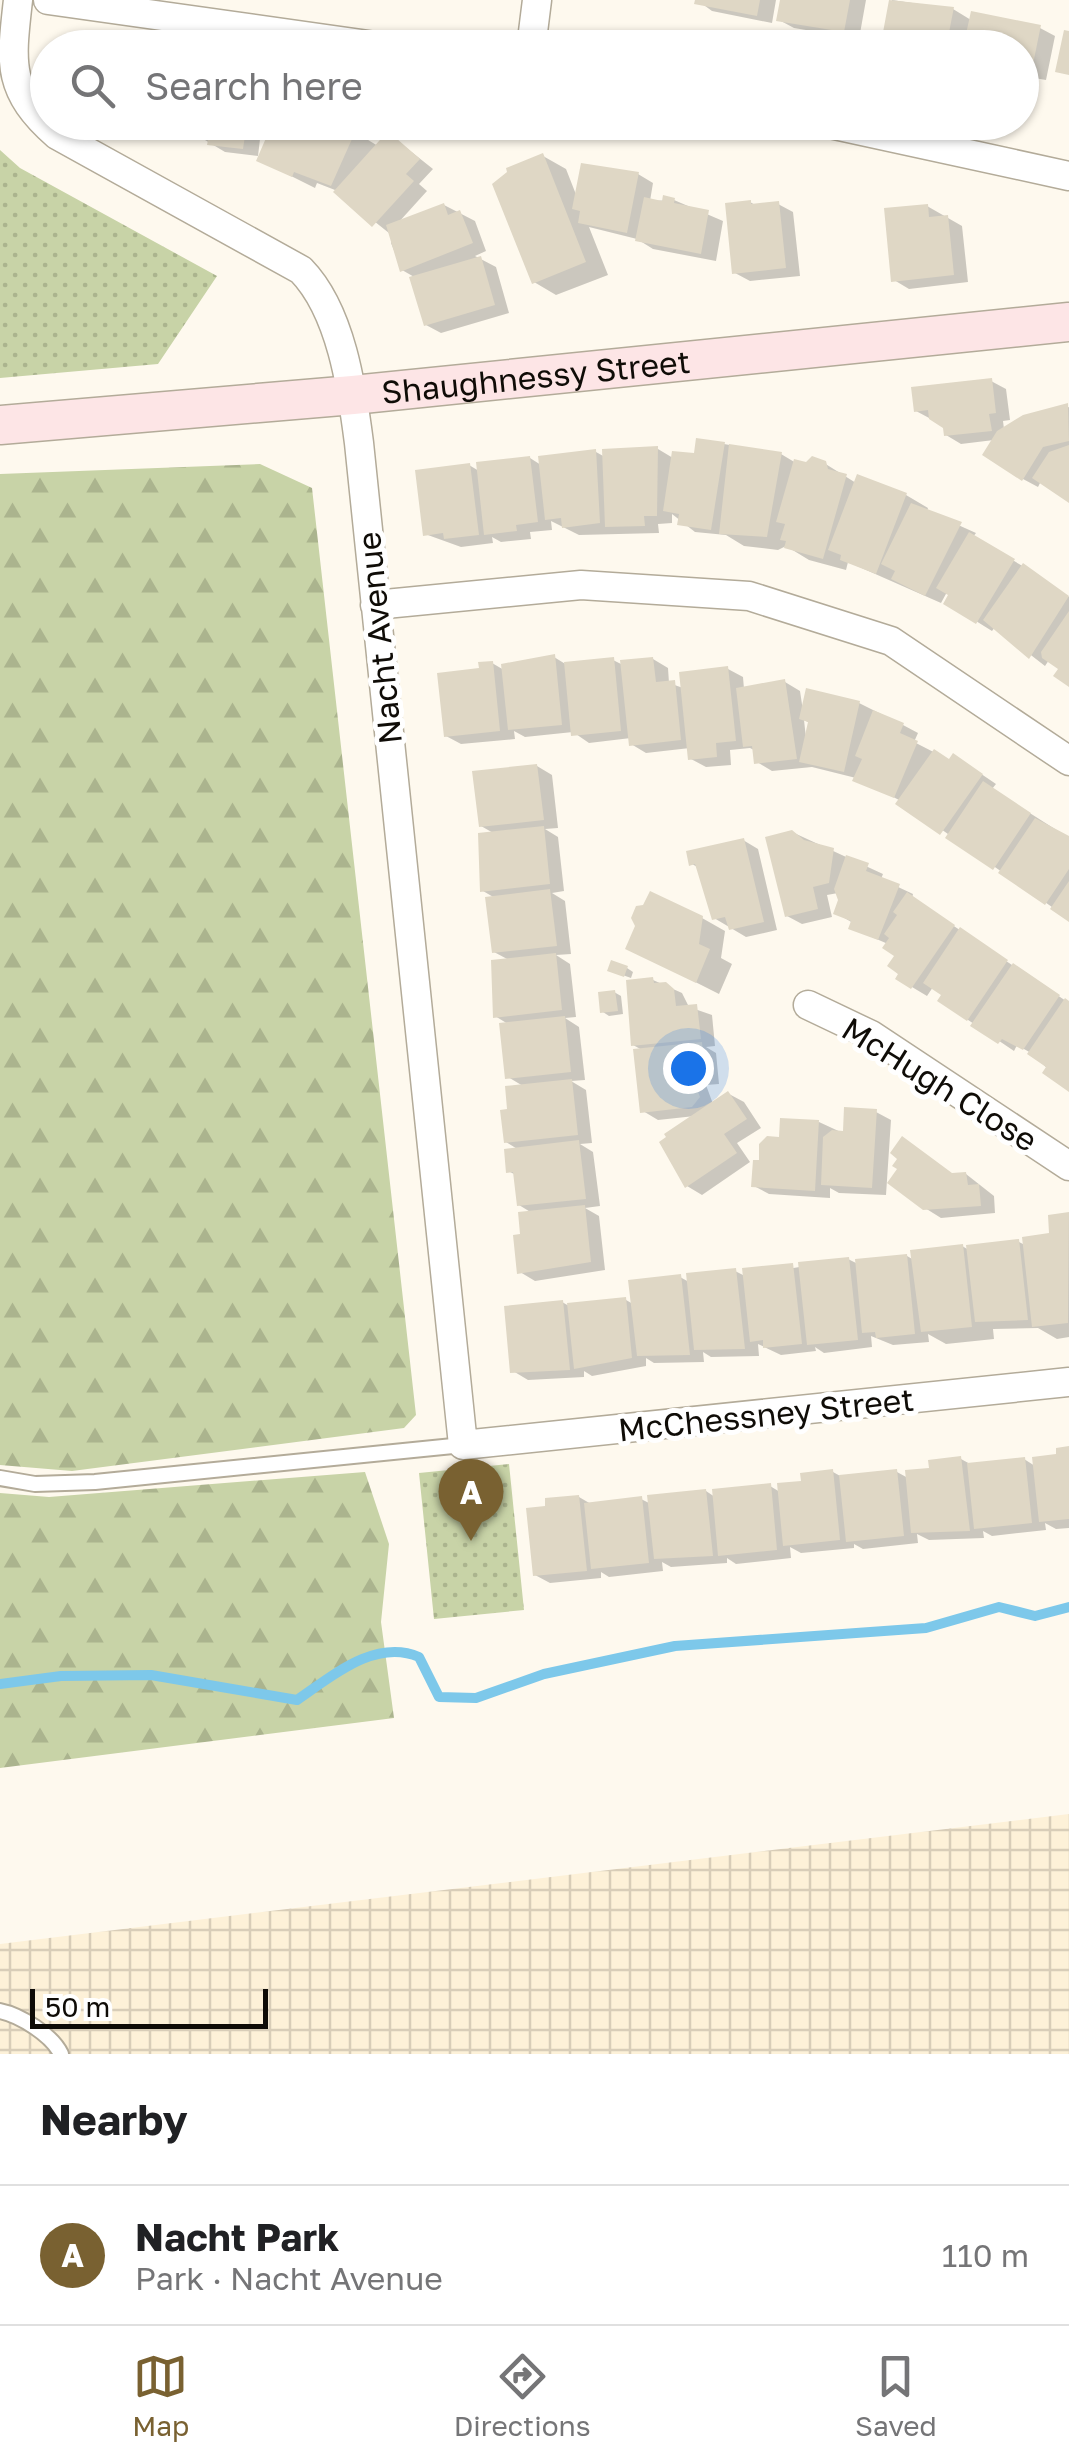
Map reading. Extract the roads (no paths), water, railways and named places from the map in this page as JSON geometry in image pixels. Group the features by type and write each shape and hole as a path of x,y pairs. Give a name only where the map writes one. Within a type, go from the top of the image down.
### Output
{"main road":[{"name":"Shaughnessy Street","path":"0,425 353,395 1069,322"}],"street":[{"name":"Nacht Avenue","path":"18,0 14,74 30,106"},
{"path":"48,0 262,30"},
{"path":"533,30 537,0"},
{"name":"Nacht Avenue","path":"68,140 301,270 322,296 353,395 463,1445"},
{"path":"904,140 1069,176"},
{"path":"375,605 581,584 749,596 891,641 1069,761"},
{"name":"McHugh Close","path":"808,1005 870,1035 1069,1166"},
{"name":"McChessney Street","path":"463,1445 1069,1382"}],"lane":[{"path":"0,1478 35,1484 95,1482 463,1445"},
{"path":"0,2011 14,2014 57,2046 60,2054"}],"waterway":[{"path":"0,1684 61,1676 151,1675 297,1700 354,1663 386,1652 403,1652 419,1657 439,1697 476,1698 544,1674 675,1646 926,1628 999,1607 1035,1616 1069,1607"}],"place":[{"name":"Nacht Park","path":"471,1541"}]}
